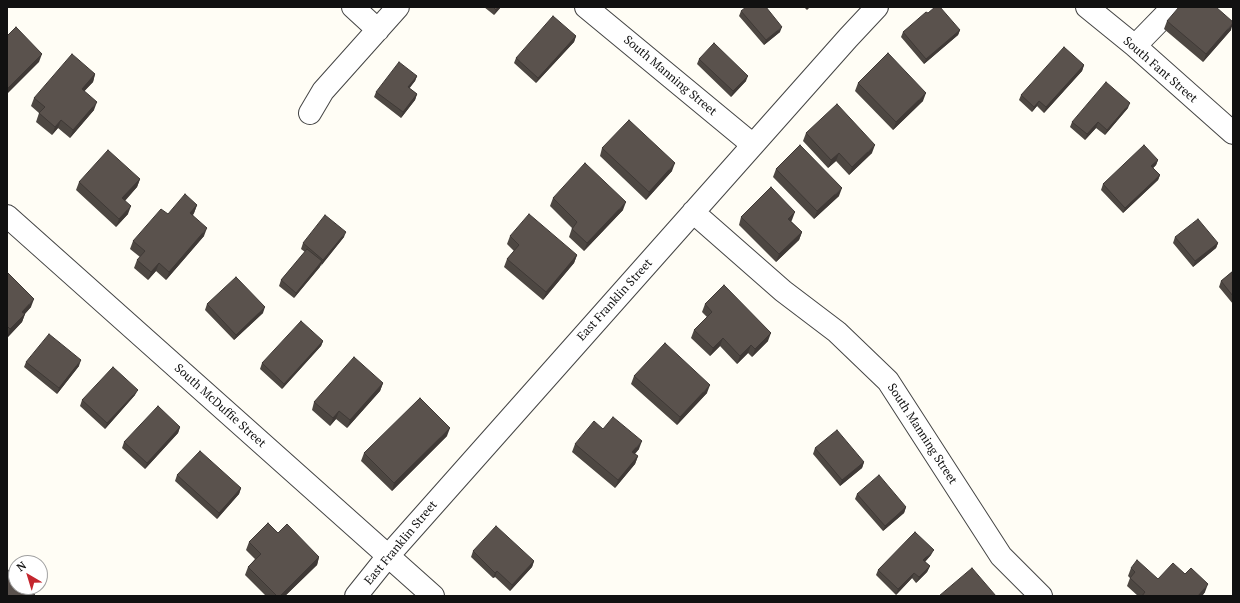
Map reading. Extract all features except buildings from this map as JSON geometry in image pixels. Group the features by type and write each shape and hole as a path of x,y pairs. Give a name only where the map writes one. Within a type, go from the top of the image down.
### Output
{"street":[{"path":"353,7 378,30"},
{"path":"310,113 323,91 398,7"},
{"name":"South Manning Street","path":"586,7 753,145"},
{"name":"East Franklin Street","path":"356,596 388,556 877,7"},
{"name":"South Fant Street","path":"1087,7 1135,46 1233,133"},
{"path":"1135,46 1173,7"},
{"name":"South Manning Street","path":"693,212 783,291 837,332 888,381 1002,556 1041,596"},
{"name":"South McDuffie Street","path":"7,216 433,596"}]}
